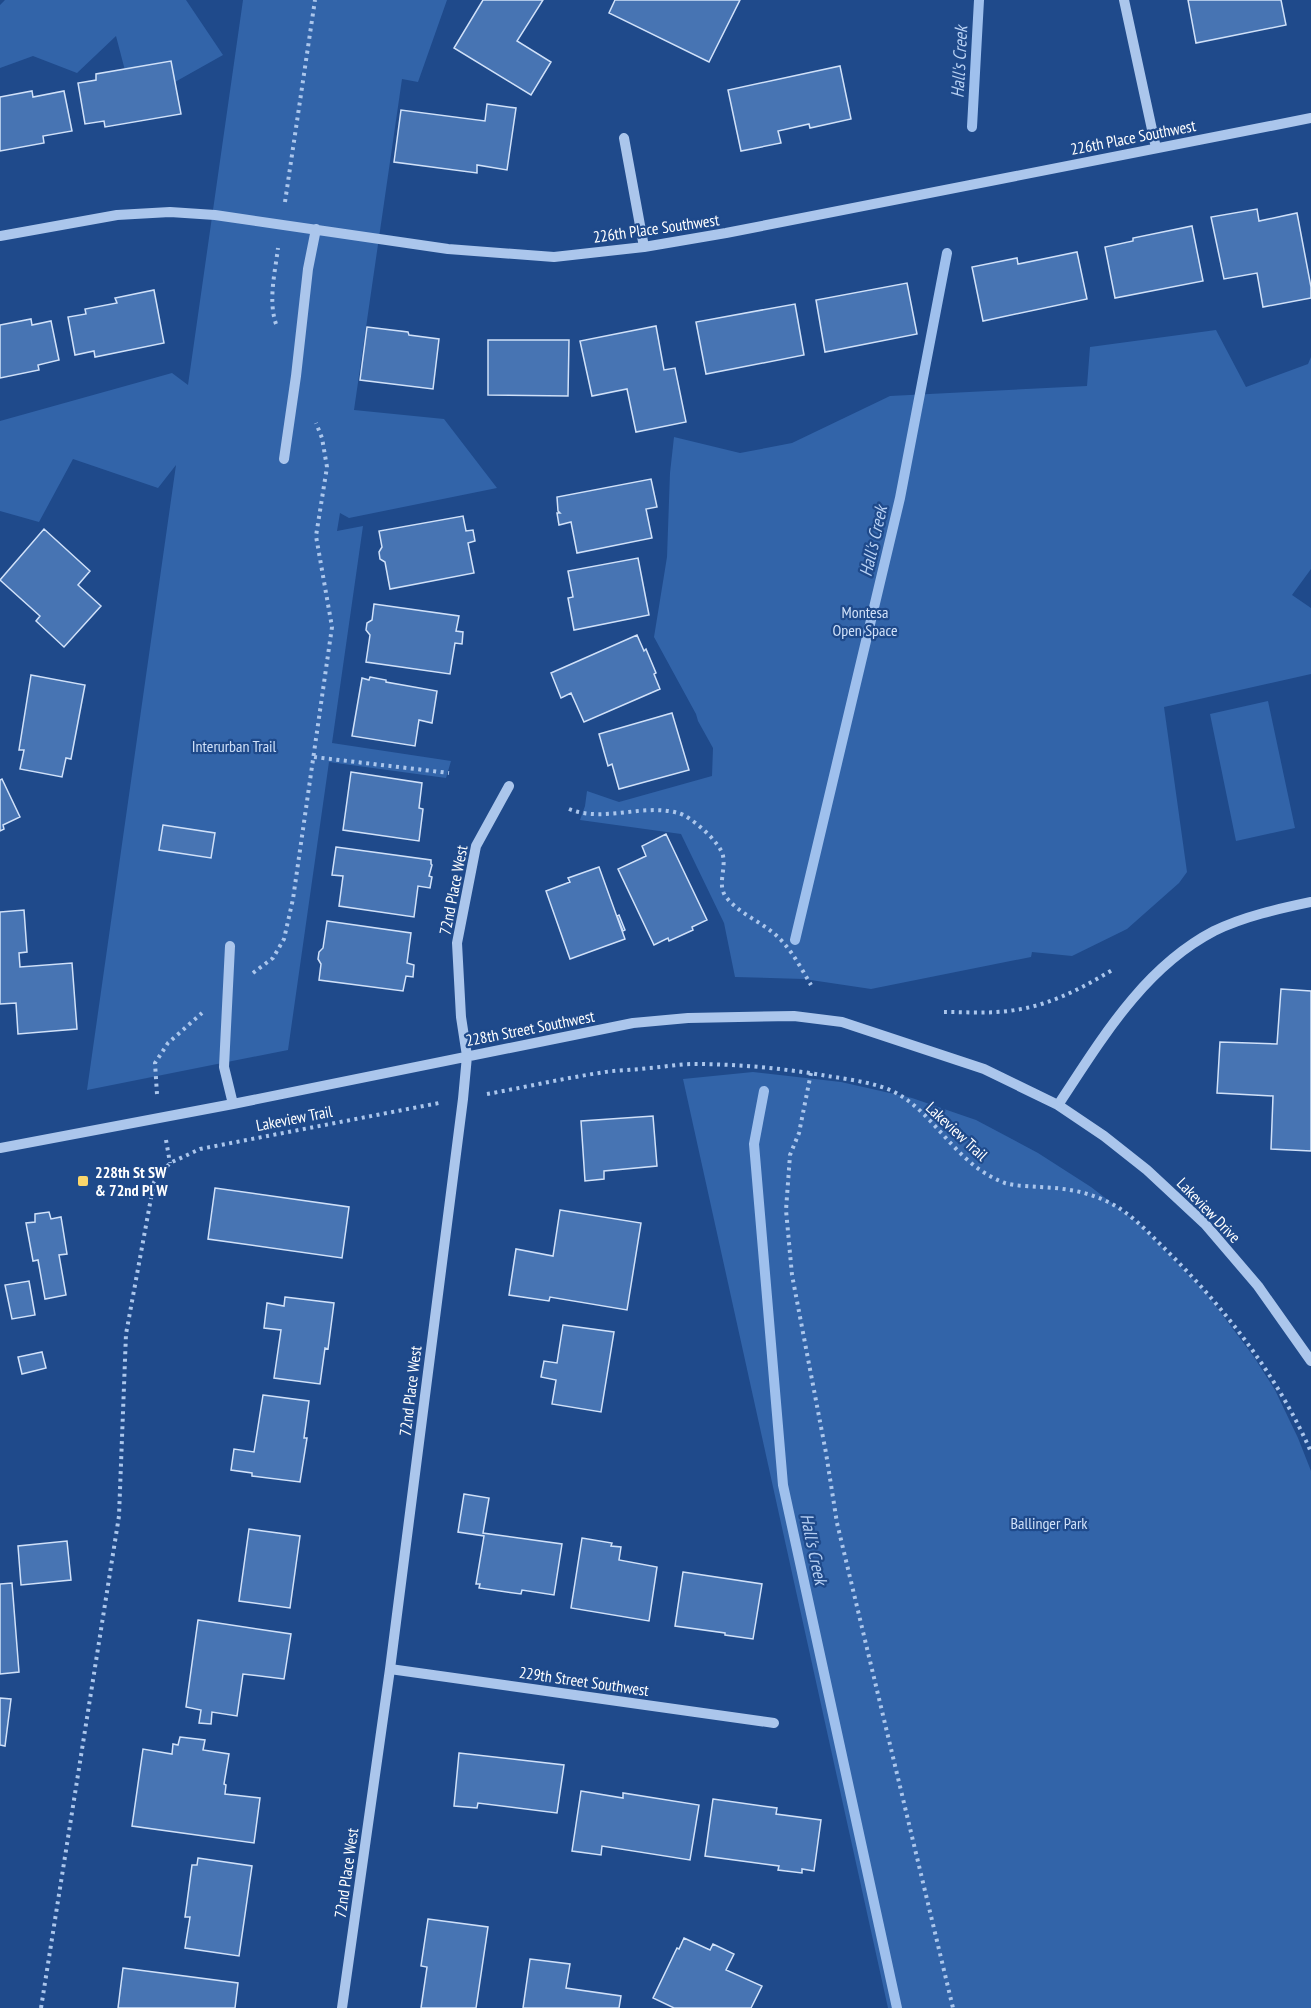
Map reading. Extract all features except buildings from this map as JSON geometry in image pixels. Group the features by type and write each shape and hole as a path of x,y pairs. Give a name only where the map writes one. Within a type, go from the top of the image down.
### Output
{"street":[{"path":"1124,0 1156,148"},
{"name":"226th Place Southwest","path":"0,236 117,214 170,212 215,215 448,249 554,257 644,247 726,233 1311,118"},
{"path":"624,138 644,247"},
{"path":"284,459 308,269 316,229"},
{"name":"72nd Place West","path":"342,2008 390,1669 462,1110 467,1056 460,1001 457,943 476,846 509,786"},
{"path":"1058,1105 1121,1012 1178,955 1214,932 1263,912 1311,902"},
{"path":"230,946 224,1067 233,1104"},
{"name":"228th Street Southwest","path":"0,1148 233,1104 633,1023 688,1018 794,1016 842,1022 984,1069 1058,1105"},
{"name":"Lakeview Drive","path":"1058,1105 1104,1136 1147,1170 1205,1224 1258,1286 1311,1361"},
{"name":"229th Street Southwest","path":"390,1669 774,1723"}],"path":[{"path":"286,198 315,0"},
{"path":"276,325 273,316 272,294 278,249"},
{"path":"157,1093 155,1063 168,1043 192,1020 273,958 285,939 294,899 332,627 316,536 327,467 322,438 313,417"},
{"path":"314,757 449,773"},
{"path":"569,809 593,814 656,810 680,813 694,822 715,842 723,856 722,881 725,895 739,909 780,939 812,985"},
{"path":"944,1012 1013,1011 1035,1006 1084,986 1114,969"},
{"name":"Lakeview Trail","path":"505,1091 605,1072 692,1064 811,1073 870,1084 891,1091 909,1102 974,1167 1005,1183 1075,1190 1121,1208 1177,1260 1215,1302 1272,1380 1311,1452"},
{"path":"811,1073 800,1134 790,1155 786,1210 792,1275 837,1523 953,2008"},
{"name":"Lakeview Trail","path":"170,1163 200,1149 425,1106"},
{"path":"41,2008 119,1516 126,1334 154,1182 170,1163 166,1142"}],"green space":[{"path":"5,0 186,0 223,55 134,105 116,36 77,73 33,56 0,68 0,5"},
{"name":"Interurban Trail","path":"243,0 447,0 418,82 402,79 354,410 444,419 497,488 349,518 340,513 337,531 363,526 332,743 451,761 446,778 329,762 288,1050 87,1090 176,465 158,488 73,459 39,522 0,511 0,421 172,373 188,385"},
{"name":"Montesa Open Space","path":"1216,330 1246,387 1308,364 1311,357 1311,569 1292,595 1311,608 1311,674 1164,707 1187,872 1179,883 1127,929 1072,956 1032,952 1031,957 871,989 804,979 735,977 724,923 681,834 580,820 587,791 619,802 712,776 713,748 654,637 667,557 670,473 674,437 740,453 792,443 890,396 1087,386 1090,347"},
{"path":"1268,701 1295,828 1236,841 1210,714"},
{"name":"Ballinger Park","path":"753,1072 841,1082 912,1098 976,1120 1038,1153 1091,1187 1139,1224 1206,1293 1254,1357 1275,1390 1311,1471 1311,2008 888,2008 683,1079"}],"waterway":[{"name":"Hall's Creek","path":"972,127 979,0"},
{"name":"Hall's Creek","path":"795,940 900,498 947,253"},
{"name":"Hall's Creek","path":"764,1091 754,1144 783,1485 897,2008"}],"place":[{"name":"228th St SW & 72nd Pl W","path":"83,1181"}]}
